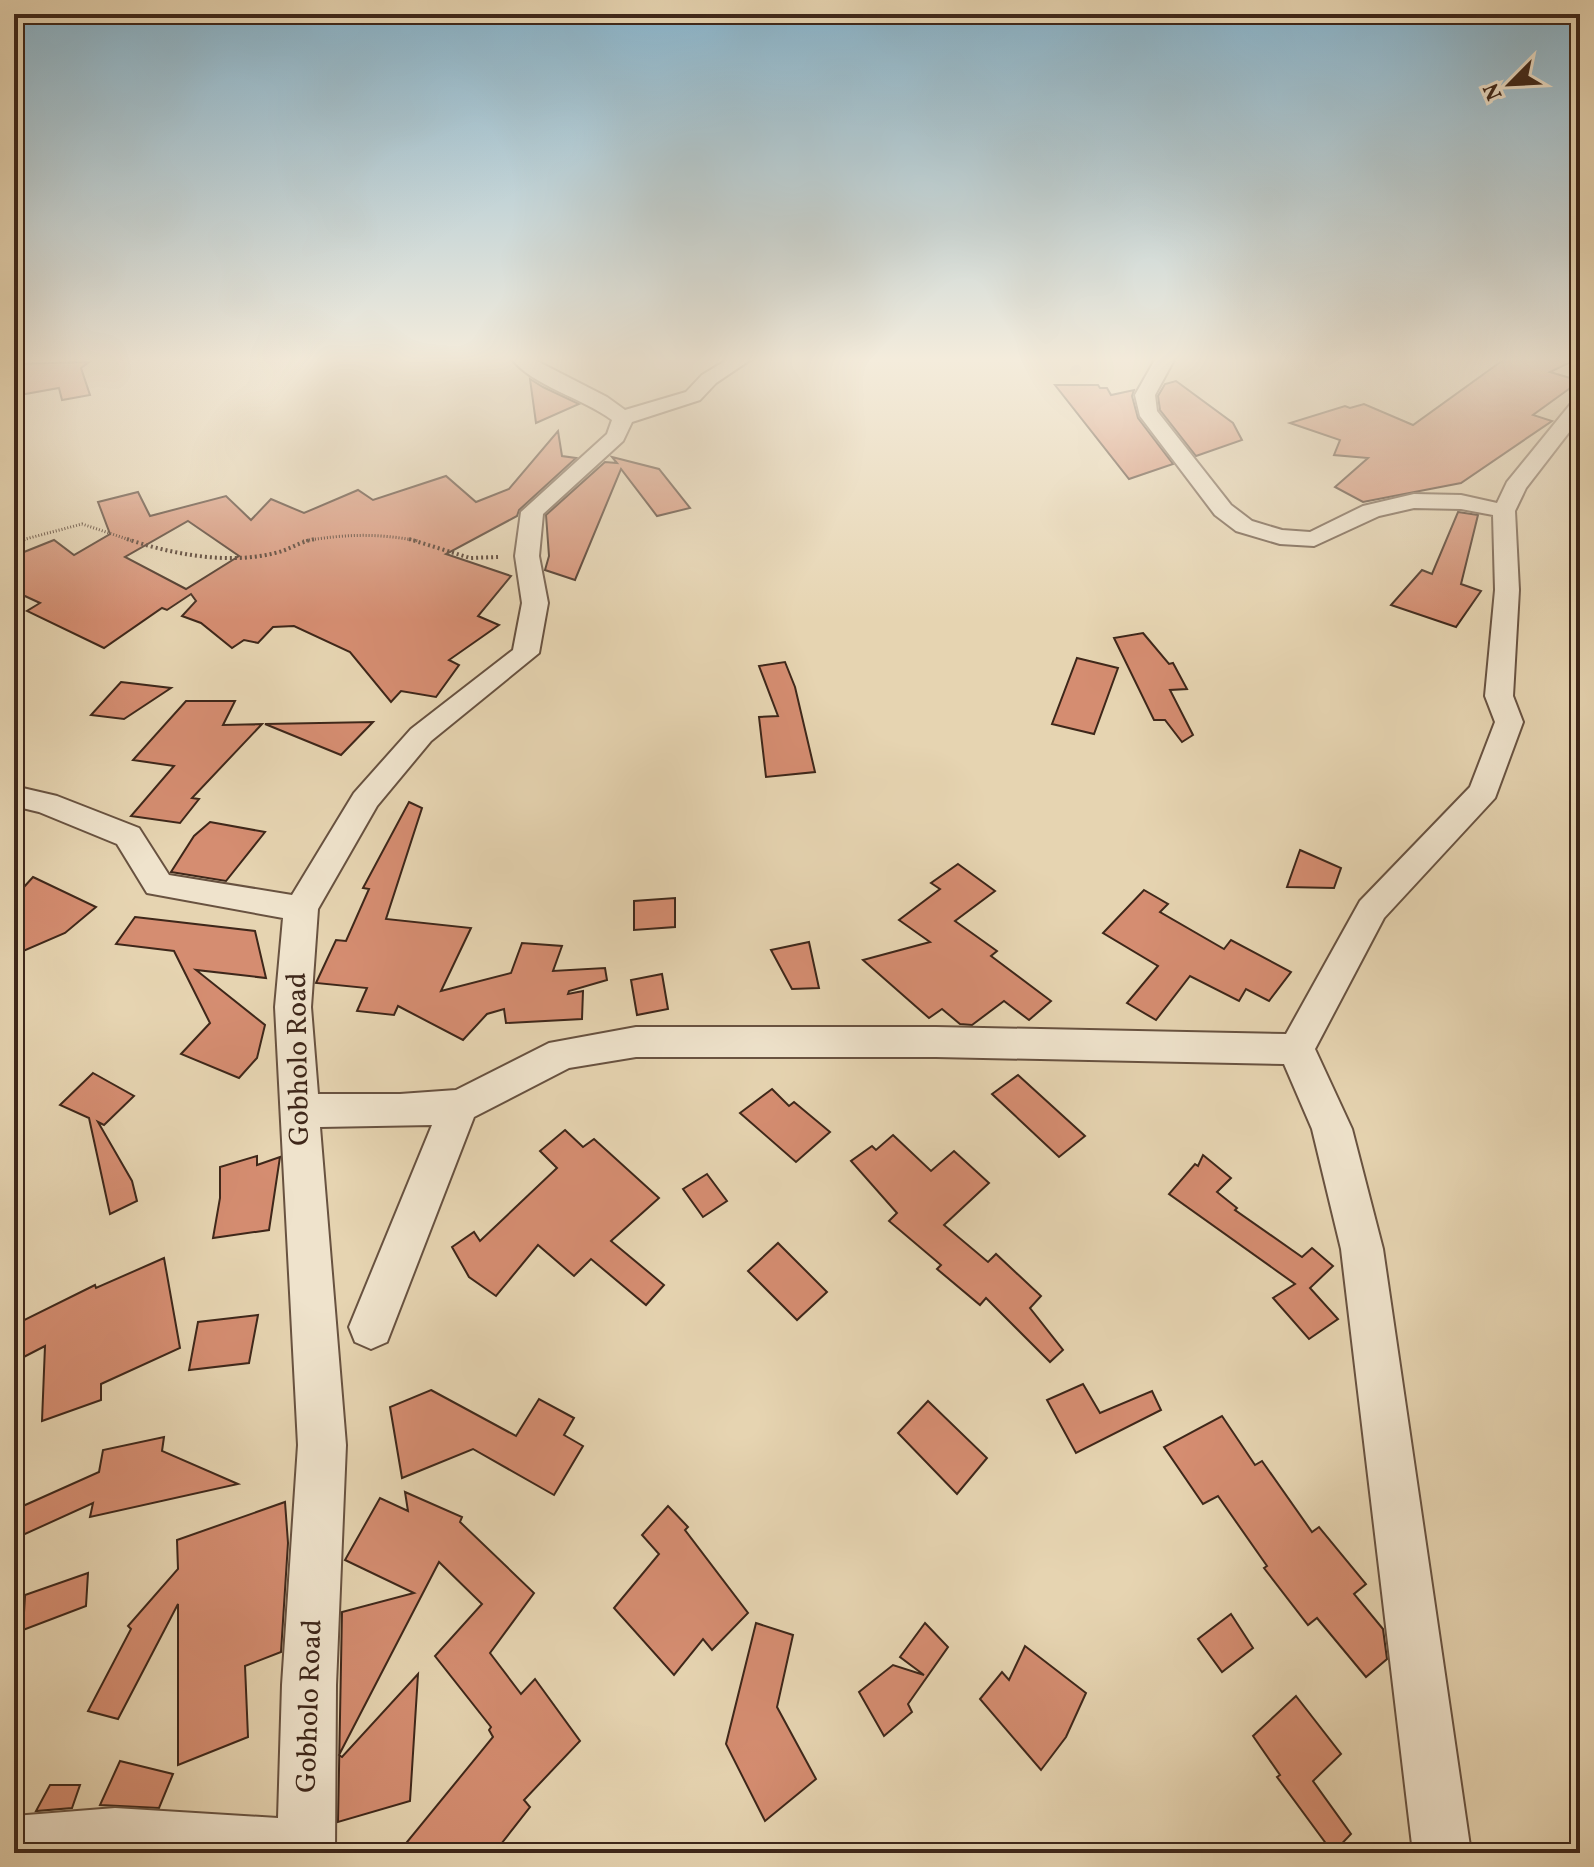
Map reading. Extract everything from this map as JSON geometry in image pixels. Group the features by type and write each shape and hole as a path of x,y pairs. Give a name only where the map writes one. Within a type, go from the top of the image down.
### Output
{"street":[{"name":"Gobholo Road","path":"306,1851 309,1685 322,1445 293,1007 301,909 365,800 421,735 526,653 535,603 527,556 532,512 607,445"},
{"path":"1173,445 1223,510 1244,526 1280,537 1314,539 1371,511 1414,501 1461,502 1504,511"},
{"path":"1296,1049 1372,910 1484,791 1509,722 1499,696 1507,590 1504,511 1515,487 1548,445"},
{"path":"14,796 46,803 128,836 159,885 301,909"},
{"path":"298,1110 400,1111 459,1106 504,1086 562,1054 636,1042 936,1042 1296,1049"},
{"path":"1296,1049 1332,1129 1362,1249 1442,1853"},
{"path":"371,1327 459,1106"},
{"path":"14,1845 115,1837 306,1851"}],"path":[{"path":"14,542 82,524 145,545 231,559 277,553 297,542 378,533 419,541 470,558 527,556"}],"building":[{"path":"546,445 560,445 562,456 576,458 519,510 517,516 446,554 511,576 478,616 499,625 449,660 459,665 436,697 401,691 391,702 350,652 294,626 273,627 258,643 244,640 232,648 201,623 182,616 196,601 191,594 167,610 162,608 104,648 27,611 40,603 14,591 14,556 54,540 74,555 110,534 98,502 138,492 150,516 226,496 251,520 271,499 304,513 358,490 373,500 446,476 476,502 509,489","holes":["188,521 239,556 186,589 125,557"]},
{"path":"1102,445 1159,445 1173,464 1129,479"},
{"path":"1187,445 1227,445 1196,456"},
{"path":"1338,445 1517,445 1461,483 1363,502 1335,487 1368,458 1334,455"},
{"path":"612,457 659,469 690,508 657,516 621,469 575,580 545,570 549,556 546,515 605,462 617,463"},
{"path":"1458,512 1478,515 1461,584 1481,591 1456,627 1391,605 1422,570 1432,574"},
{"path":"1143,633 1169,664 1173,663 1187,689 1170,690 1193,735 1182,742 1165,720 1154,720 1114,638"},
{"path":"1077,658 1118,668 1094,734 1052,724"},
{"path":"785,662 795,687 815,772 766,777 759,717 778,716 759,666"},
{"path":"121,682 171,688 124,719 91,715"},
{"path":"186,701 235,701 223,725 262,724 192,798 199,799 180,823 131,816 174,766 133,760"},
{"path":"373,722 341,755 265,724"},
{"path":"409,802 422,808 386,919 471,928 441,991 511,973 522,943 562,946 553,971 605,968 607,980 569,991 568,994 583,991 582,1019 506,1023 504,1009 487,1014 463,1040 398,1006 394,1015 357,1011 367,988 316,983 336,940 346,941 369,889 363,888"},
{"path":"210,822 265,832 226,881 171,872 194,836"},
{"path":"1300,850 1341,868 1334,888 1287,887"},
{"path":"958,864 995,891 955,921 997,951 991,956 1051,1001 1029,1020 1004,1001 972,1025 960,1024 942,1009 929,1018 863,960 930,942 899,920 940,889 931,883"},
{"path":"33,877 96,907 65,933 14,955 14,898"},
{"path":"1144,890 1168,904 1160,912 1224,949 1231,940 1291,972 1269,1001 1246,989 1239,1001 1190,976 1156,1020 1127,1003 1158,966 1103,933"},
{"path":"675,898 675,927 634,930 634,901"},
{"path":"135,917 255,931 266,978 196,970 265,1025 257,1058 239,1078 181,1054 210,1023 174,951 116,944"},
{"path":"809,942 819,988 792,989 771,950"},
{"path":"662,974 668,1009 637,1015 631,980"},
{"path":"93,1073 134,1096 104,1125 98,1122 132,1181 137,1201 110,1214 89,1118 60,1105"},
{"path":"1018,1075 1085,1136 1059,1157 992,1094"},
{"path":"772,1089 789,1106 794,1102 830,1132 796,1162 740,1113"},
{"path":"565,1130 583,1147 594,1139 659,1198 611,1241 664,1285 646,1305 591,1259 574,1276 538,1245 496,1296 469,1277 452,1247 474,1232 480,1241 557,1168 540,1151"},
{"path":"893,1135 931,1171 954,1151 989,1183 944,1225 988,1262 996,1254 1041,1296 1030,1308 1063,1350 1050,1362 986,1298 980,1305 937,1269 941,1265 889,1221 897,1213 851,1161 872,1146 876,1150"},
{"path":"1203,1155 1231,1178 1217,1192 1237,1208 1235,1210 1302,1257 1312,1248 1333,1266 1310,1288 1338,1319 1309,1339 1273,1298 1295,1284 1169,1194 1195,1164 1198,1166"},
{"path":"257,1156 257,1165 280,1157 269,1230 213,1238 220,1198 220,1167"},
{"path":"707,1174 727,1201 703,1217 683,1189"},
{"path":"778,1243 827,1292 797,1320 748,1271"},
{"path":"164,1258 180,1348 101,1384 101,1400 42,1421 45,1346 14,1362 14,1325 95,1285 96,1288"},
{"path":"258,1315 249,1363 189,1370 198,1322"},
{"path":"1083,1384 1100,1413 1152,1391 1161,1410 1076,1453 1047,1400"},
{"path":"431,1390 516,1436 539,1399 574,1418 564,1435 583,1446 554,1495 473,1449 402,1478 390,1407"},
{"path":"928,1401 987,1458 957,1494 898,1433"},
{"path":"1222,1416 1255,1465 1262,1461 1312,1532 1319,1527 1366,1584 1354,1594 1383,1629 1387,1659 1366,1677 1317,1618 1308,1625 1264,1568 1267,1566 1218,1496 1203,1504 1164,1447"},
{"path":"164,1437 162,1451 238,1484 90,1517 93,1503 14,1539 14,1510 99,1472 103,1450"},
{"path":"405,1492 462,1517 460,1522 534,1593 490,1653 521,1694 535,1679 580,1741 524,1800 530,1807 494,1853 398,1853 493,1737 489,1730 491,1727 435,1656 482,1604 439,1562 339,1754 342,1612 414,1593 345,1560 380,1498 408,1511"},
{"path":"285,1502 288,1543 281,1652 245,1666 248,1737 178,1765 178,1604 118,1719 88,1711 131,1629 128,1626 178,1569 177,1540"},
{"path":"668,1506 688,1527 685,1530 748,1613 712,1650 703,1639 674,1675 614,1608 659,1554 642,1535"},
{"path":"88,1573 86,1606 23,1630 25,1595"},
{"path":"1231,1614 1253,1648 1222,1672 1198,1639"},
{"path":"756,1623 793,1635 777,1707 816,1779 765,1821 726,1744"},
{"path":"925,1623 948,1647 908,1704 912,1712 884,1736 859,1692 893,1665 924,1675 900,1657"},
{"path":"1025,1646 1086,1693 1066,1737 1041,1770 980,1699 1002,1672 1009,1680"},
{"path":"418,1674 410,1801 338,1822 339,1755 342,1757"},
{"path":"1296,1696 1341,1754 1313,1781 1351,1834 1333,1853 1277,1777 1280,1775 1253,1736"},
{"path":"120,1761 173,1774 159,1808 100,1805"},
{"path":"50,1785 80,1785 72,1808 36,1811"}]}
